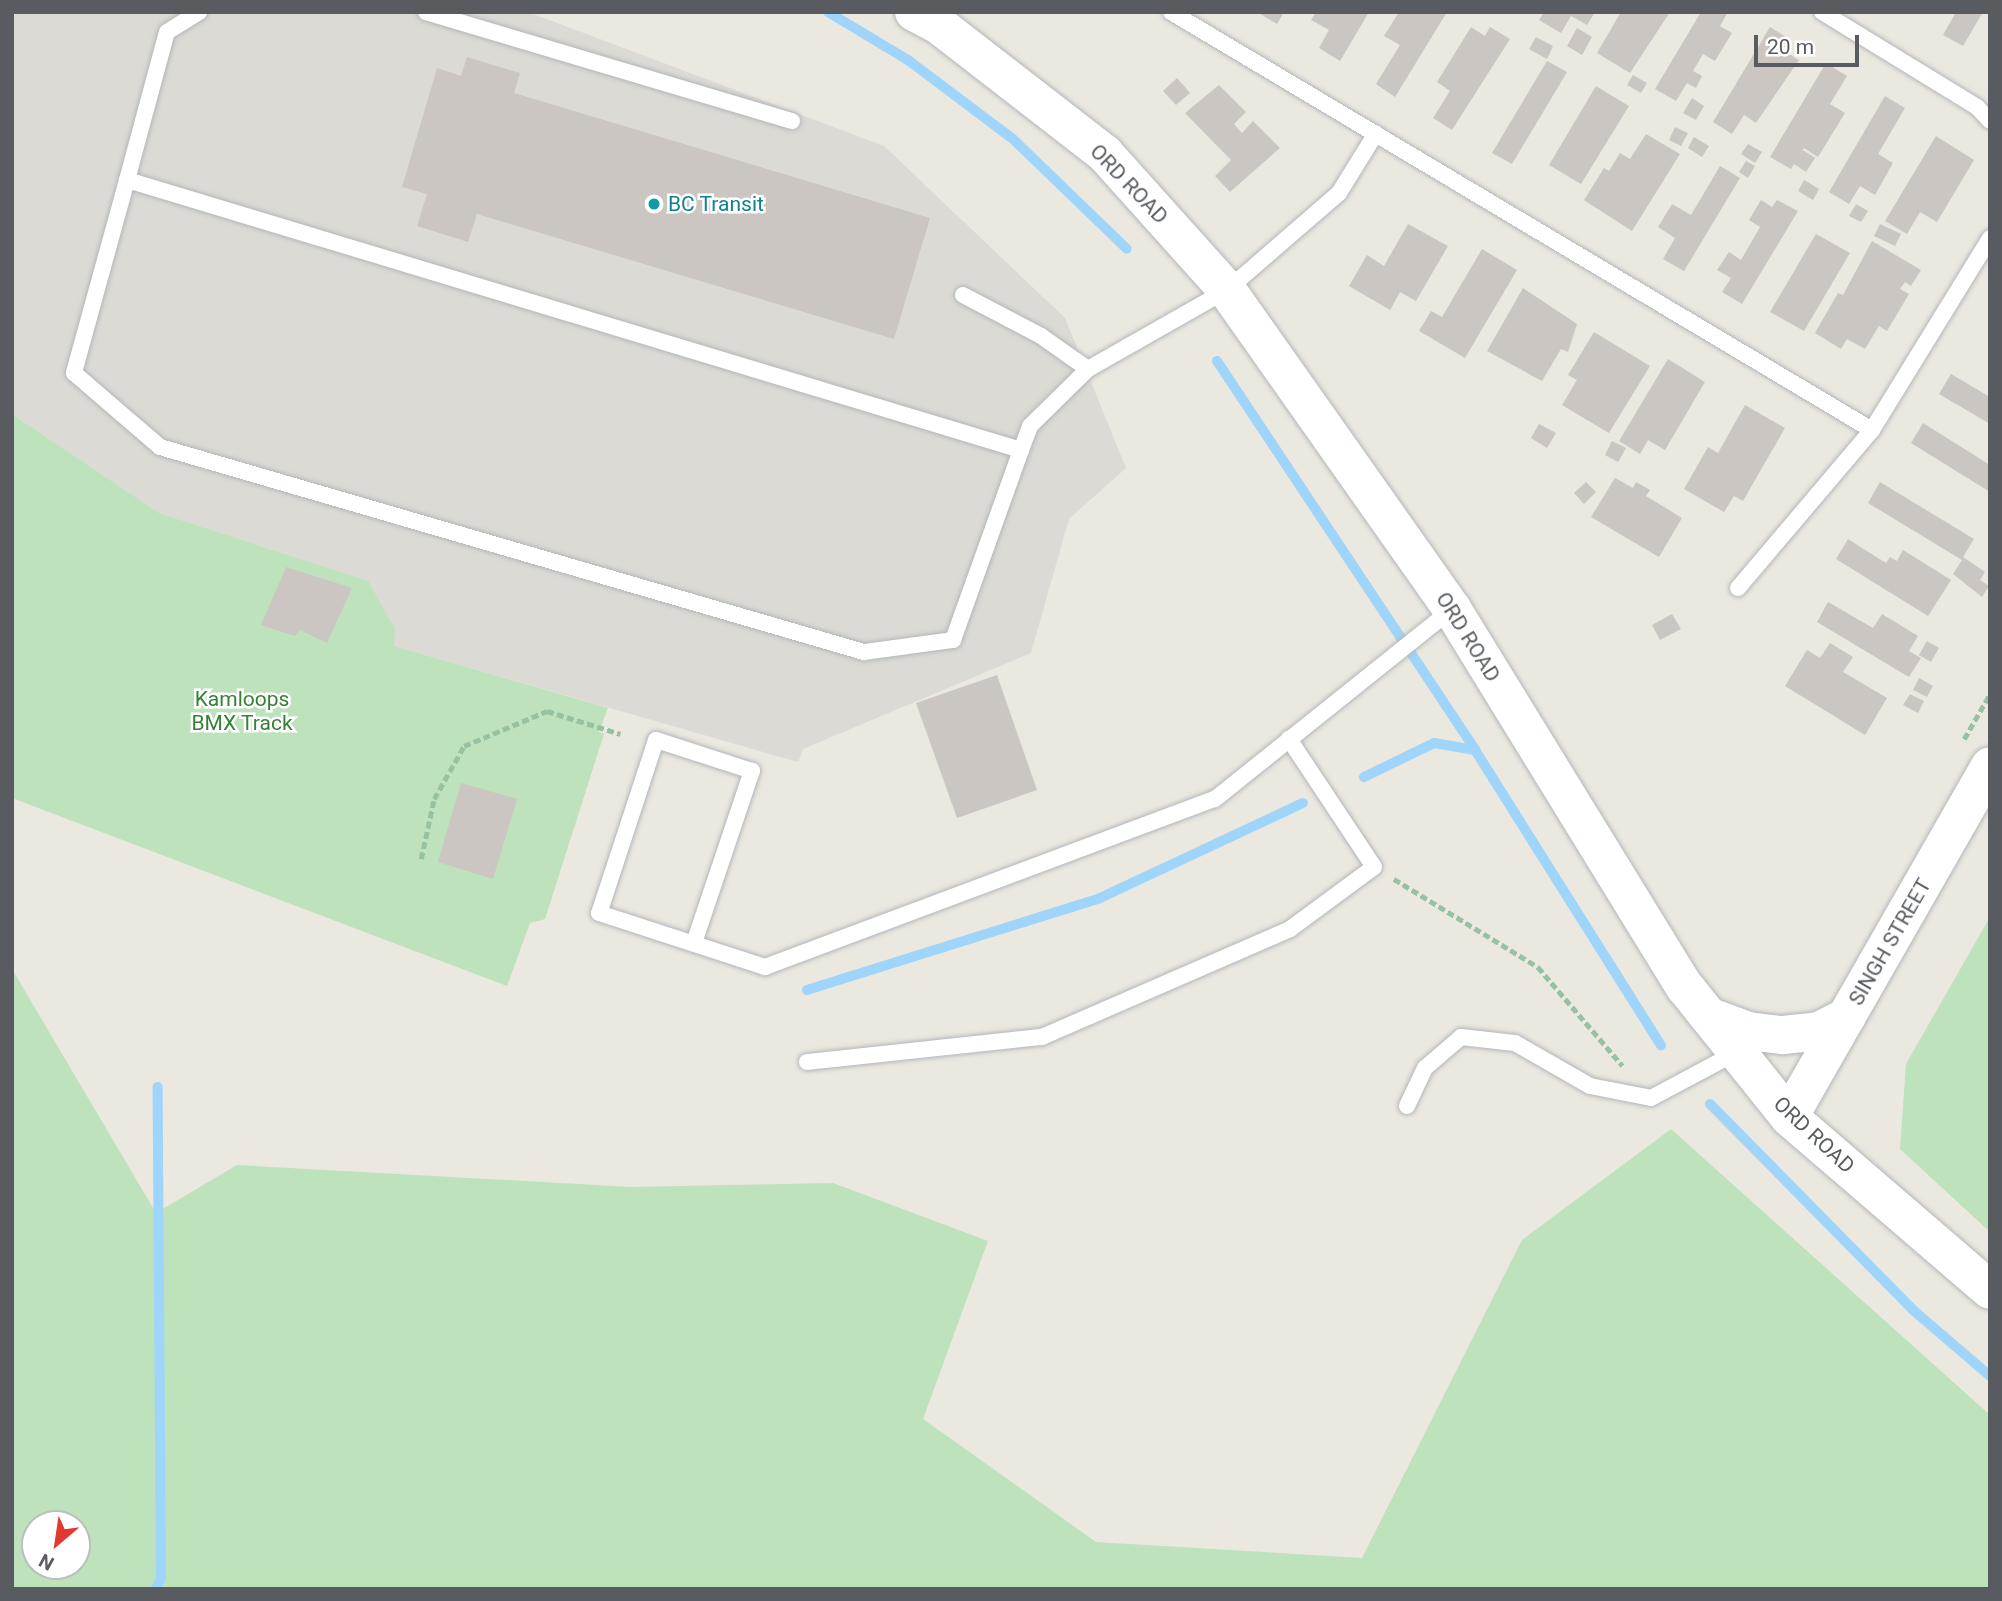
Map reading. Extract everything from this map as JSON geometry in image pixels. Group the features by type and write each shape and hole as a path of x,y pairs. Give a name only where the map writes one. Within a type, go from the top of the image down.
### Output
{"street":[{"name":"ORD ROAD","path":"914,12 940,26 1105,154 1227,290 1452,610 1685,987 1790,1117 1990,1290"},
{"name":"SINGH STREET","path":"1790,1117 1990,766"},
{"path":"1707,1015 1748,1031 1783,1035 1819,1031 1847,1017"}],"lane":[{"path":"199,12 167,32 74,373 160,447 864,652 953,639 1030,426 1088,369 1227,290 1339,193 1376,133"},
{"path":"426,12 792,121"},
{"path":"1171,12 1872,430"},
{"path":"1822,12 1977,107 1990,121"},
{"path":"127,180 1021,450"},
{"path":"1738,588 1872,430 1990,238"},
{"path":"963,295 1041,336 1088,369"},
{"path":"694,943 752,771 656,740 599,913 765,967 1214,799 1452,610"},
{"path":"807,1062 1042,1037 1290,929 1374,867 1289,739"},
{"path":"1407,1106 1425,1068 1461,1037 1515,1043 1590,1086 1651,1098 1737,1052"}],"path":[{"path":"421,859 434,799 464,746 547,711 621,734"},
{"path":"1374,867 1538,967 1651,1098"}],"shaded area":[{"path":"12,12 528,12 884,146 1065,318 1126,468 1069,519 1031,653 803,749 798,762 394,646 367,581 159,513 12,414"}],"green space":[{"name":"Kamloops BMX Track","path":"12,414 159,513 368,581 395,629 394,646 608,708 599,732 604,734 545,919 530,923 507,986 12,798"},
{"path":"1990,917 1990,1232 1900,1149 1906,1064"},
{"path":"12,969 156,1213 237,1165 632,1187 833,1183 988,1241 923,1419 1096,1542 1362,1558 1522,1240 1671,1129 1990,1415 1990,1589 12,1589"}],"building":[{"path":"1257,12 1284,12 1277,24"},
{"path":"1316,12 1369,12 1340,61 1319,48 1329,30 1311,20"},
{"path":"1399,12 1447,12 1395,97 1376,84 1400,45 1384,36"},
{"path":"1544,12 1595,12 1587,25 1571,16 1561,33 1539,20"},
{"path":"1621,12 1670,12 1630,73 1597,53"},
{"path":"1701,12 1728,12 1720,26 1732,33 1715,61 1703,54 1693,71 1702,76 1696,88 1687,83 1676,101 1655,89"},
{"path":"1956,12 1983,12 1963,46 1943,35"},
{"path":"1471,27 1485,36 1490,27 1510,39 1452,130 1433,118 1450,91 1437,82"},
{"path":"1770,27 1789,39 1783,50 1799,60 1756,123 1744,115 1732,134 1713,122"},
{"path":"1577,28 1592,37 1582,55 1567,46"},
{"path":"1536,37 1553,46 1547,59 1529,49"},
{"name":"BC Transit","path":"467,57 520,73 514,93 930,218 894,339 477,214 468,242 417,226 427,194 402,187 437,68 461,76"},
{"path":"1547,61 1567,72 1512,164 1492,153"},
{"path":"1826,63 1847,76 1830,104 1845,113 1818,157 1804,148 1797,159 1803,150 1815,158 1806,172 1794,164 1791,169 1770,157"},
{"path":"1633,75 1647,83 1641,93 1627,85"},
{"path":"1177,78 1190,93 1176,105 1163,91"},
{"path":"1219,85 1246,112 1234,124 1242,133 1253,121 1280,148 1230,192 1215,176 1231,160 1185,113"},
{"path":"1596,86 1629,106 1581,184 1549,165"},
{"path":"1885,96 1905,108 1878,154 1893,163 1875,195 1860,186 1849,204 1829,192"},
{"path":"1692,98 1704,106 1696,120 1683,113"},
{"path":"1675,127 1688,133 1681,146 1669,140"},
{"path":"1646,134 1680,154 1632,231 1584,200 1604,168 1609,171 1620,153 1630,159"},
{"path":"1936,136 1974,160 1937,222 1920,212 1907,234 1885,221"},
{"path":"1694,137 1709,146 1702,157 1688,148"},
{"path":"1748,144 1762,152 1755,163 1741,154"},
{"path":"1746,161 1755,166 1748,178 1739,172"},
{"path":"1720,166 1740,178 1684,271 1663,259 1675,238 1658,227 1672,204 1691,215"},
{"path":"1804,180 1819,189 1813,200 1798,191"},
{"path":"1761,200 1772,207 1777,200 1798,211 1742,304 1722,292 1731,278 1717,270 1729,252 1741,260 1760,227 1749,220"},
{"path":"1856,204 1868,211 1861,222 1849,216"},
{"path":"1408,224 1448,246 1416,301 1400,292 1390,310 1349,286 1367,255 1384,266"},
{"path":"1880,224 1901,234 1895,246 1874,236"},
{"path":"1816,234 1850,253 1804,331 1770,312"},
{"path":"1872,241 1921,270 1911,286 1905,282 1900,289 1909,294 1887,331 1879,326 1865,349 1847,339 1841,349 1815,333 1838,293 1843,295"},
{"path":"1482,249 1517,270 1465,358 1419,331 1431,311 1442,317"},
{"path":"1523,288 1577,324 1568,352 1561,349 1542,381 1487,351"},
{"path":"1594,332 1650,366 1609,433 1562,405 1577,380 1568,375"},
{"path":"1668,359 1705,382 1665,450 1648,440 1640,454 1619,441"},
{"path":"1951,374 1990,397 1990,424 1939,394"},
{"path":"1745,405 1785,428 1743,501 1734,496 1724,512 1684,489 1708,447 1718,453"},
{"path":"1923,423 1990,465 1990,492 1911,443"},
{"path":"1539,424 1556,433 1547,448 1531,438"},
{"path":"1612,441 1626,448 1618,462 1605,455"},
{"path":"1615,478 1633,488 1636,482 1650,490 1646,496 1682,518 1659,557 1591,517"},
{"path":"1586,482 1596,492 1584,504 1574,493"},
{"path":"1880,482 1974,539 1963,557 1985,572 1980,580 1989,586 1982,597 1953,574 1962,560 1868,503"},
{"path":"1848,539 1886,563 1890,557 1897,561 1903,550 1951,580 1928,616 1836,559"},
{"path":"286,567 352,588 327,643 300,630 295,636 261,625"},
{"path":"1828,602 1873,628 1882,614 1918,636 1909,651 1921,658 1909,677 1817,622"},
{"path":"1672,614 1681,629 1660,640 1652,625"},
{"path":"1927,641 1939,648 1931,662 1919,655"},
{"path":"1830,643 1853,657 1843,672 1887,698 1865,735 1785,686 1807,650 1820,658"},
{"path":"997,675 1037,790 957,818 916,703"},
{"path":"1919,678 1933,686 1927,697 1913,690"},
{"path":"1910,694 1924,701 1918,713 1903,705"},
{"path":"461,783 517,799 493,879 438,862"}],"waterway":[{"path":"828,12 908,60 1013,139 1127,249"},
{"path":"1217,361 1475,750"},
{"path":"1364,777 1434,743 1475,750 1661,1045"},
{"path":"807,990 1100,898 1303,803"},
{"path":"156,1589 161,1578 158,1087"},
{"path":"1710,1104 1913,1310 1990,1376"}],"place":[{"name":"BC Transit","path":"654,204"}]}
